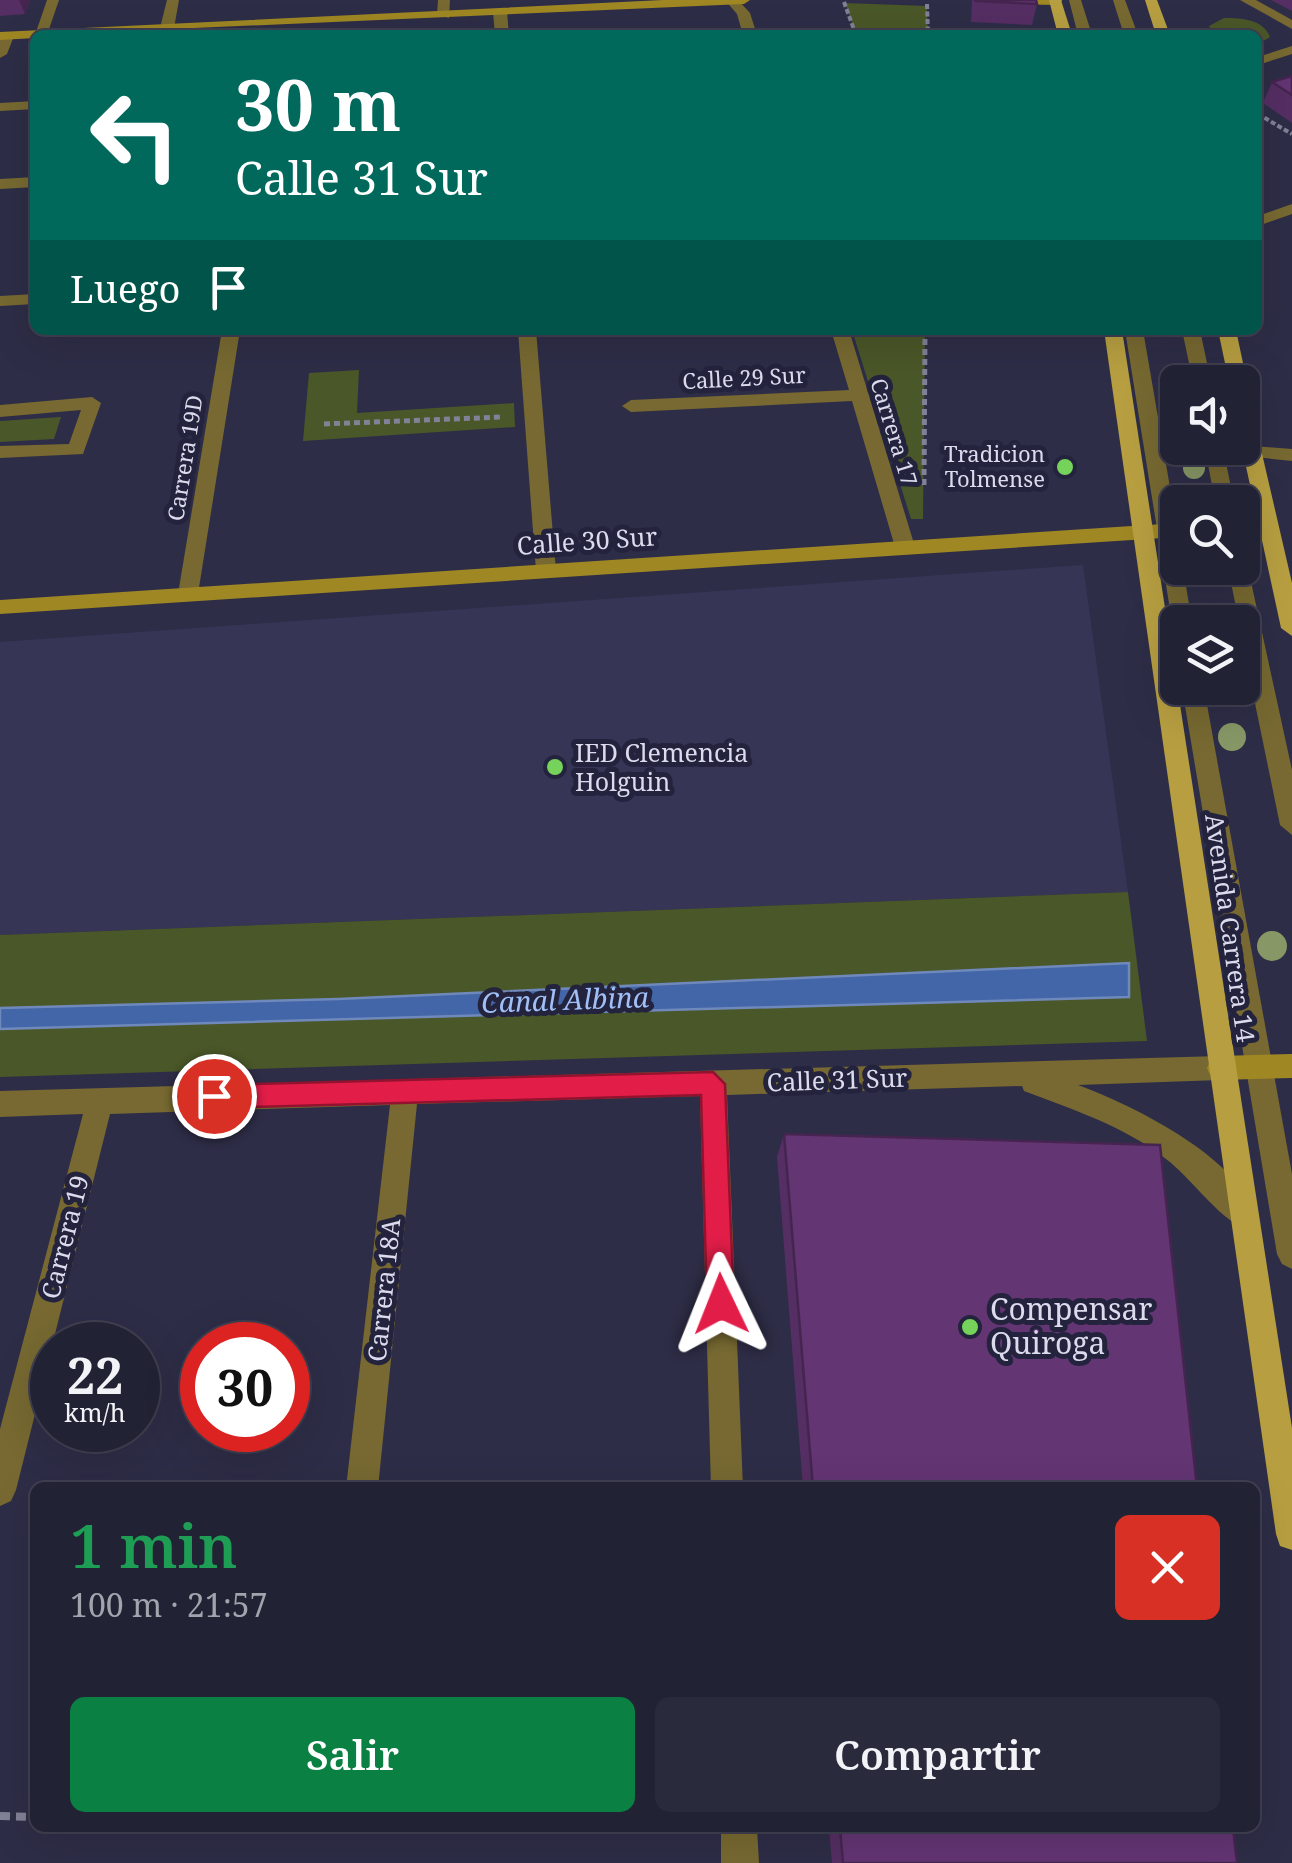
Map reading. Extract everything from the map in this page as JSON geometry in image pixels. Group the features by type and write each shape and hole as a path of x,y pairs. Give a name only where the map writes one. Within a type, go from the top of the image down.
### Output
{"main road":[{"path":"1152,0 1161,30"},
{"path":"1056,1 1064,30"},
{"name":"Avenida Carrera 14","path":"1114,335 1160,523"},
{"path":"1228,335 1234,365"},
{"path":"1255,465 1292,628"},
{"name":"Avenida Carrera 14","path":"1168,585 1220,1068 1292,1534"}],"street":[{"path":"43,30 54,0"},
{"path":"166,28 174,0"},
{"path":"295,22 298,0"},
{"path":"731,0 743,13 748,30"},
{"path":"125,30 295,22 444,7 500,12 601,3 744,0"},
{"path":"1006,0 1056,1"},
{"path":"1075,0 1084,30"},
{"path":"1119,0 1129,30"},
{"path":"1246,0 1292,25"},
{"path":"500,12 502,30"},
{"path":"0,54 4,36 30,35"},
{"path":"1262,60 1292,50"},
{"path":"0,107 30,105"},
{"path":"0,184 30,182"},
{"path":"1262,220 1292,209"},
{"path":"0,301 30,298"},
{"name":"Carrera 19D","path":"188,594 230,335"},
{"path":"527,335 546,571"},
{"name":"Carrera 17","path":"841,335 859,395 916,546"},
{"path":"1135,335 1160,517"},
{"path":"1193,335 1199,365"},
{"name":"Calle 29 Sur","path":"631,406 859,395"},
{"path":"0,411 92,403 76,450 0,452"},
{"path":"1260,452 1292,454"},
{"path":"1260,525 1268,524"},
{"name":"Calle 30 Sur","path":"0,607 1160,531"},
{"path":"1242,585 1292,825"},
{"path":"1196,705 1292,1254"},
{"name":"Calle 31 Sur","path":"0,1104 1292,1066"},
{"name":"Calle 31 Sur","path":"1015,1076 1114,1109 1147,1127 1202,1168 1242,1213"},
{"path":"713,1084 727,1482"},
{"name":"Carrera 18A","path":"363,1482 405,1092"},
{"name":"Carrera 19","path":"0,1490 100,1100"},
{"path":"739,1832 740,1863"}],"path":[{"path":"844,2 854,30"},
{"path":"927,4 928,30"},
{"path":"1262,116 1292,134"},
{"path":"916,546 925,335"},
{"path":"324,424 534,415"},
{"path":"0,1816 30,1817"}],"shaded area":[{"name":"IED Clemencia Holguin","path":"1083,565 1128,892 0,935 0,642"}],"green space":[{"path":"845,3 927,6 928,30 854,30"},
{"path":"1224,18 1244,19 1262,26 1270,37 1262,42 1262,30 1211,30 1209,26"},
{"path":"854,335 925,335 923,519 911,519"},
{"path":"359,370 357,413 514,403 515,427 303,441 309,373"},
{"path":"61,417 54,439 0,442 0,421"},
{"path":"1128,892 1147,1041 0,1077 0,935"}],"water":[{"name":"Canal Albina","path":"1129,963 1129,997 0,1029 0,1008 338,999"}],"building":[{"path":"1036,0 1037,4 976,1"},
{"path":"1292,76 1292,95 1272,82"},
{"name":"Compensar Quiroga","path":"784,1134 1160,1145 1196,1482 813,1482"},
{"path":"840,1832 1233,1832 1237,1863 843,1863"}],"place":[{"name":"Tradicion Tolmense","path":"1065,467"},
{"name":"IED Clemencia Holguin","path":"555,767"},
{"name":"Compensar Quiroga","path":"970,1327"}],"route":[{"path":"214,1096 713,1084 721,1304"}]}
